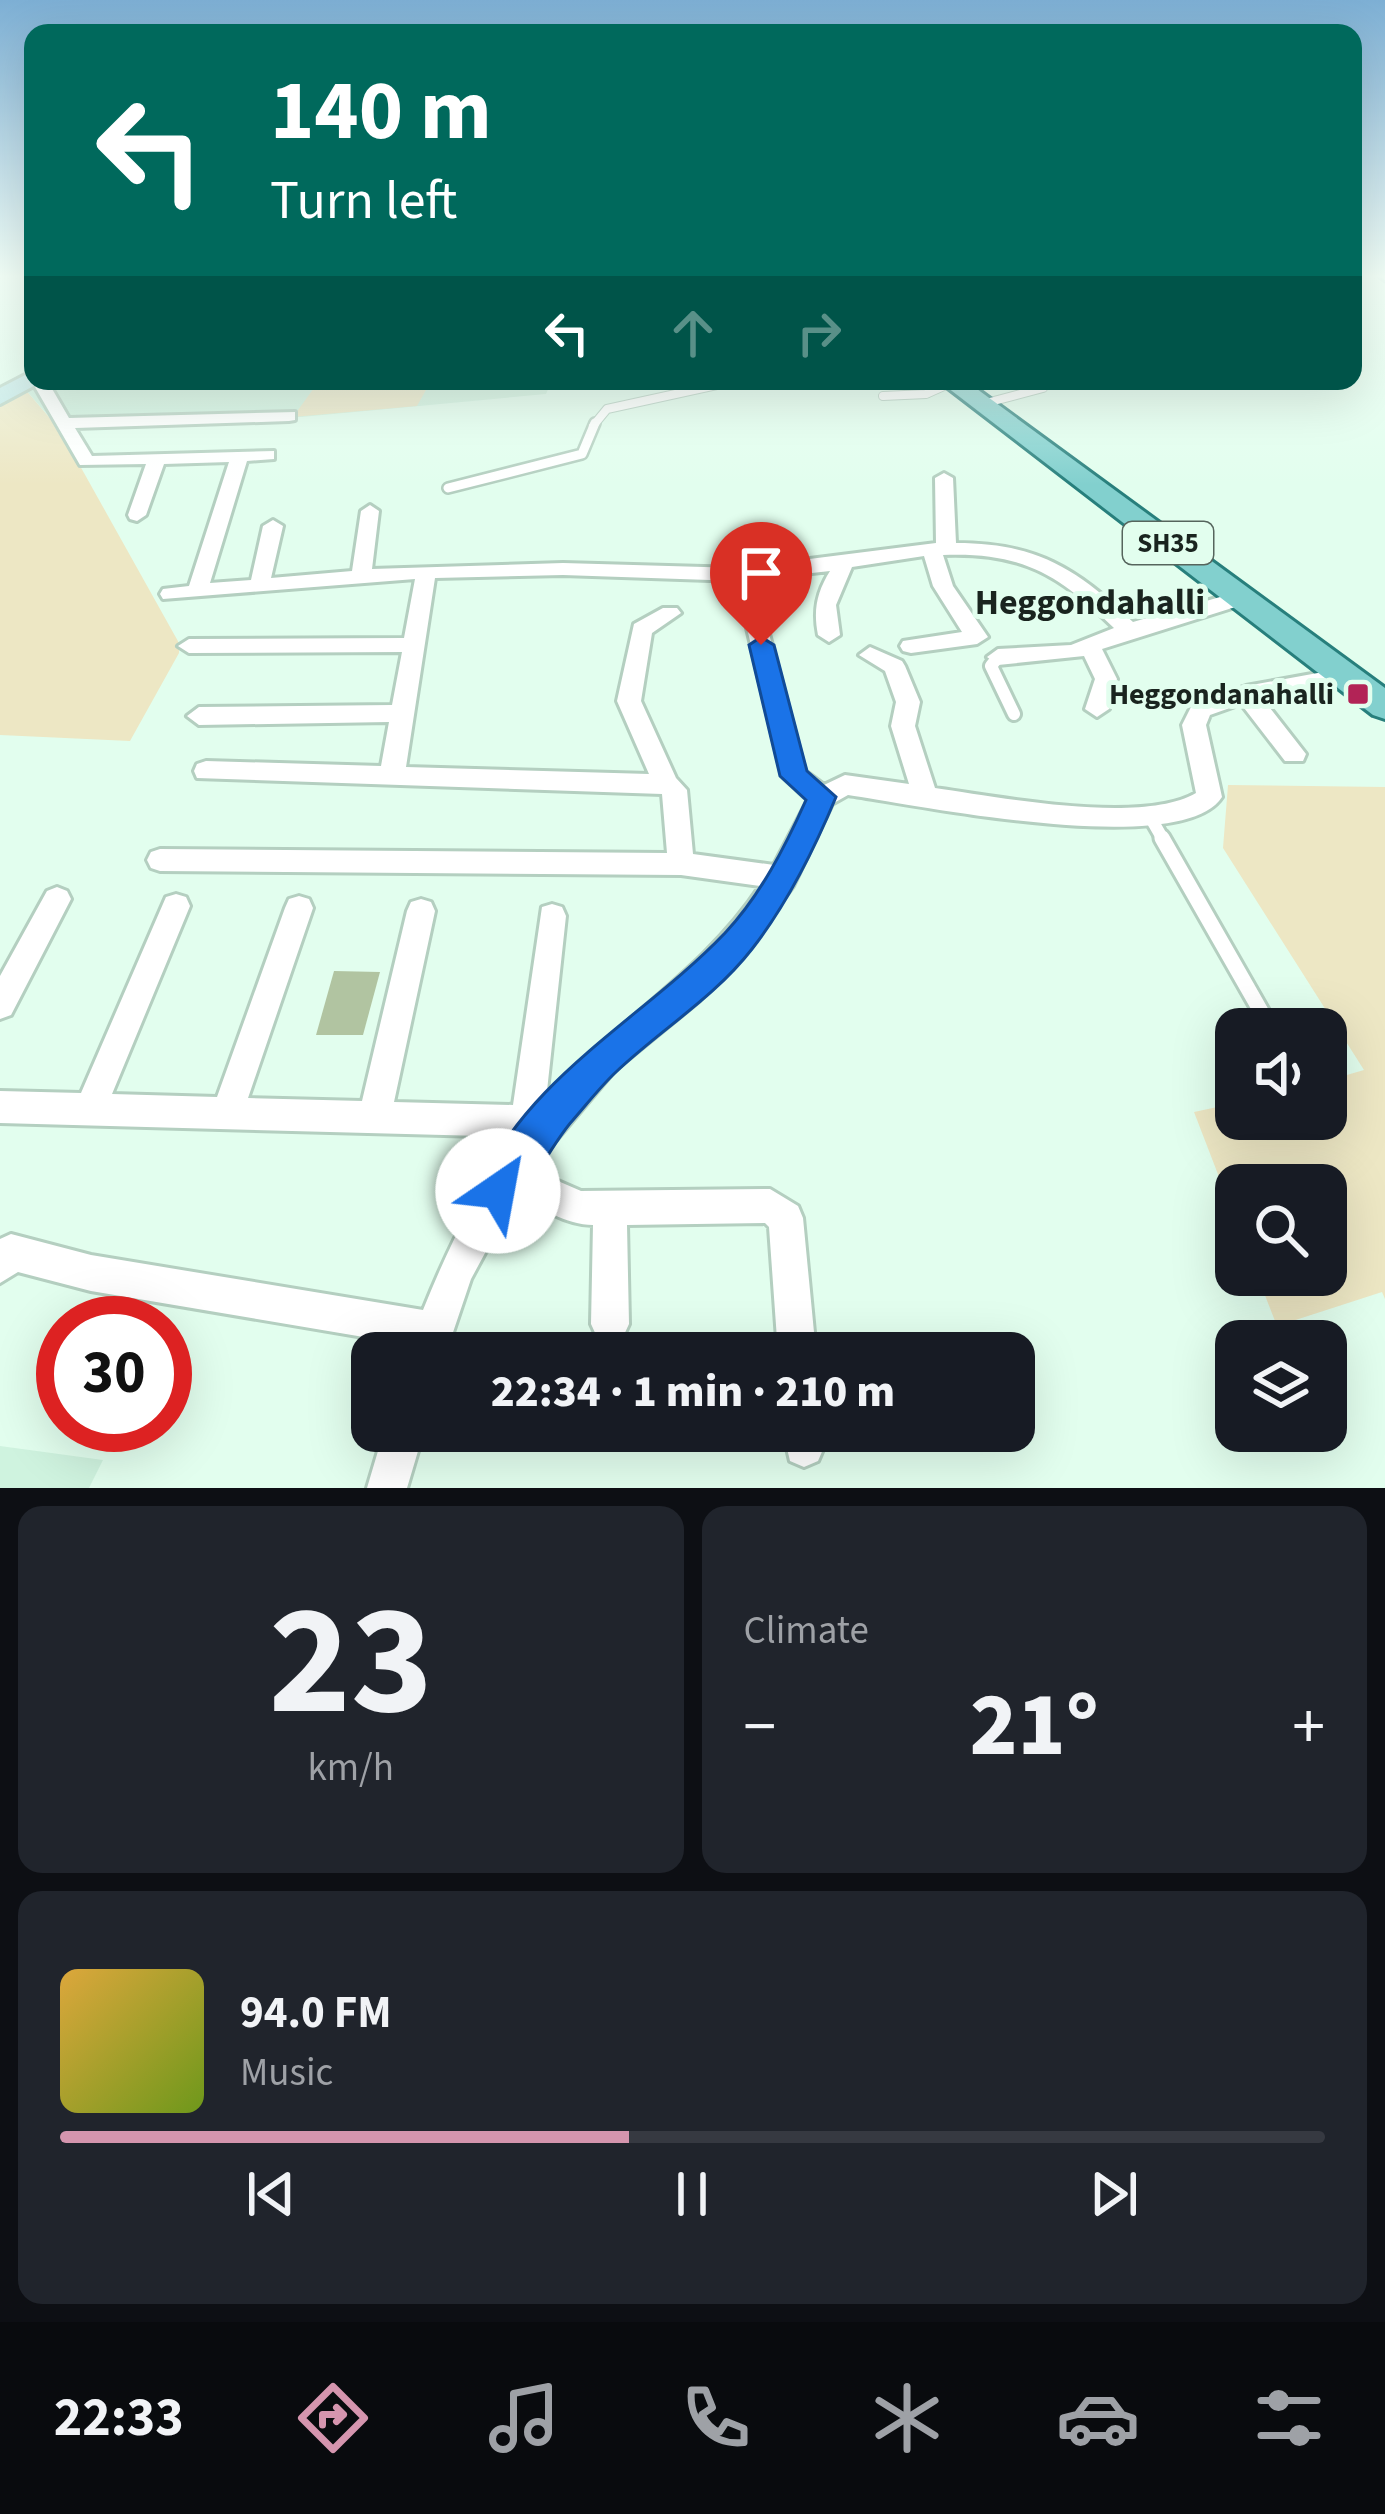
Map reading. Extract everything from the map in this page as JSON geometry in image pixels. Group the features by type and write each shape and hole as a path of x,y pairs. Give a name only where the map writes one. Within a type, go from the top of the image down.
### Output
{"main road":[{"name":"SH35","path":"967,390 1385,706"},
{"name":"SH35","path":"970,390 1385,689"}],"street":[{"path":"38,390 86,460 268,455"},
{"path":"64,423 289,416"},
{"path":"197,592 239,457"},
{"path":"137,515 156,460"},
{"path":"911,646 977,637 943,586 938,548 944,478"},
{"path":"361,578 370,511"},
{"path":"260,587 273,526"},
{"path":"170,594 426,573 563,568 763,573 938,548 1012,552 1043,564 1080,584 1130,630"},
{"path":"829,635 823,608 826,592 846,561"},
{"path":"392,775 426,573"},
{"path":"998,657 1073,652 1241,598"},
{"path":"752,607 794,776 822,797"},
{"path":"670,613 642,629 629,701 666,784 674,790 681,864"},
{"path":"1089,644 1106,680 1097,709"},
{"path":"189,646 414,646"},
{"path":"871,655 893,666 908,702 903,726 924,794"},
{"path":"433,1332 458,1267 536,1122 609,1054 688,992 740,940 783,878 822,797 845,784 1105,819 1204,804 1209,797 1194,725 1201,709 1246,694 1345,676"},
{"path":"1246,694 1294,754"},
{"path":"199,716 403,713"},
{"path":"206,770 666,784"},
{"path":"160,860 681,864 783,878"},
{"path":"0,1005 57,899"},
{"path":"90,1109 176,906"},
{"path":"227,1113 299,908"},
{"path":"374,1117 421,911"},
{"path":"536,1122 552,916"},
{"path":"0,1107 536,1122"},
{"path":"511,1166 547,1193 581,1208 770,1206 786,1218 795,1332"},
{"path":"610,1208 610,1324"},
{"path":"0,1265 11,1252 91,1273 385,1332"},
{"path":"387,1488 398,1452"}],"lane":[{"path":"448,488 582,454 597,417 607,409 694,390"},
{"path":"883,396 935,390"},
{"path":"990,402 1035,390"},
{"path":"998,657 991,666 1014,714"},
{"path":"1149,814 1258,1008"}],"shaded area":[{"path":"24,388 60,430 179,643 179,653 130,741 0,735 0,403"},
{"path":"26,390 548,390 546,394 301,417 60,429"},
{"path":"312,390 426,390 417,406 293,417"},
{"path":"1228,785 1385,787 1385,1299 1382,1292 1296,1320 1275,1320 1265,1296 1347,1296 1347,1164 1215,1166 1194,1112 1215,1108 1215,1140 1347,1140 1347,1075 1364,1070 1347,1043 1347,1008 1325,1008 1223,848"},
{"path":"0,1446 103,1460 89,1488 0,1488"}],"building":[{"path":"334,971 380,972 363,1035 316,1035"}],"place":[{"name":"Heggondanahalli","path":"1358,694"}],"district":[{"name":"Heggondahalli","path":"1090,602"}],"route":[{"path":"498,1191 545,1122 603,1060 688,992 740,940 783,878 805,836 822,797 794,776 761,645"}]}
